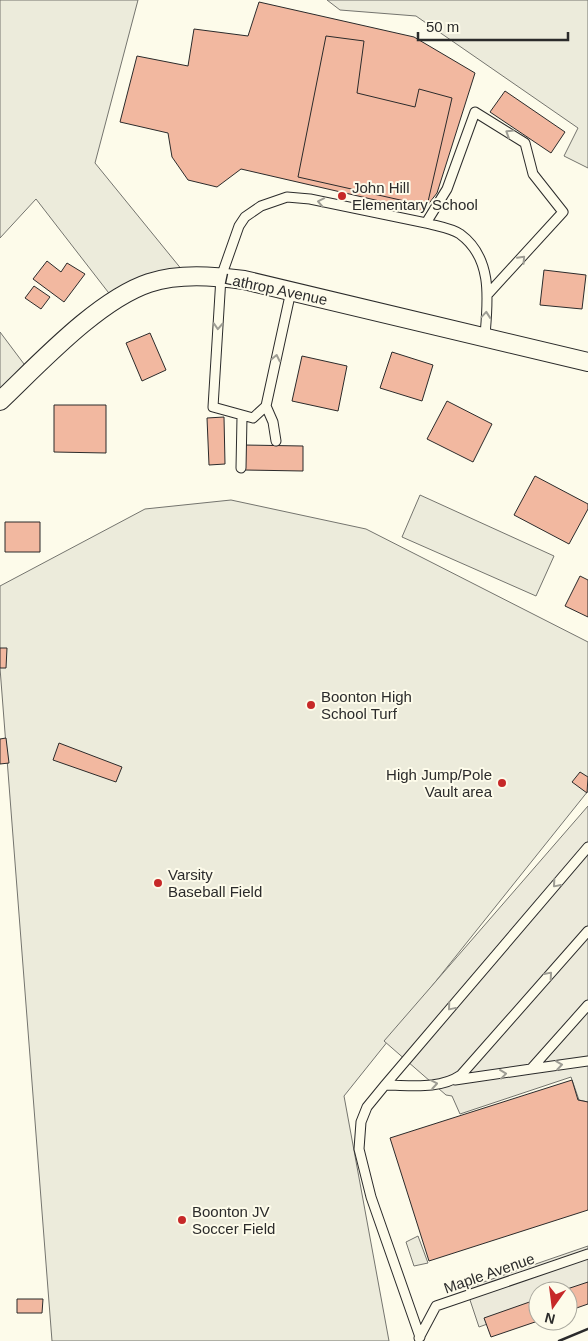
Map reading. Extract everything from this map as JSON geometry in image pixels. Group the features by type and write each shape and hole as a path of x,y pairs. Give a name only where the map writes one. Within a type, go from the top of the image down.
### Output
{"street":[{"name":"Lathrop Avenue","path":"0,401 73,333 125,294 150,283 176,277 221,277 244,280 588,362"}],"lane":[{"path":"426,223 447,188 475,112 526,143 533,174 563,212 488,294"},
{"path":"291,290 266,406 253,418 242,417 213,407 221,277 239,226 245,217 261,206 287,197 310,199 426,223 460,234 481,259 488,294 484,336"},
{"path":"266,406 273,422 276,441"},
{"path":"240,468 242,417"},
{"path":"419,1339 371,1197 359,1149 361,1122 367,1107 385,1085 588,847"},
{"path":"454,1080 467,1069 588,931"},
{"path":"531,1069 588,1005"},
{"path":"385,1085 429,1086 454,1080 588,1061"},
{"name":"Maple Avenue","path":"419,1339 436,1306 588,1254"}],"shaded area":[{"path":"0,0 138,0 95,163 187,276 115,301 36,199 0,238"},
{"path":"327,0 588,0 588,168 564,156 578,128 416,16 340,10"},
{"path":"0,332 30,372 0,399"},
{"path":"420,495 554,556 536,596 402,537"},
{"path":"231,500 366,529 588,642 588,791 344,1096 389,1341 52,1341 0,668 0,586 145,509"},
{"path":"588,806 588,1102 579,1100 571,1077 460,1114 452,1096 446,1095 384,1041"},
{"path":"418,1236 428,1263 414,1266 406,1242"},
{"path":"588,1246 588,1289 578,1289 578,1281 528,1281 528,1310 479,1327 466,1288"}],"building":[{"path":"259,2 414,37 475,73 437,193 423,211 241,169 217,187 188,180 172,157 168,133 120,122 137,56 188,66 194,29 248,36"},
{"path":"326,36 364,41 357,93 415,107 419,89 452,98 427,206 298,177"},
{"path":"505,91 565,132 551,153 490,112"},
{"path":"47,261 61,272 67,263 85,274 64,302 33,279"},
{"path":"544,270 586,275 582,309 540,305"},
{"path":"34,286 50,297 41,309 25,298"},
{"path":"150,333 166,370 142,381 126,343"},
{"path":"392,352 433,365 422,401 380,388"},
{"path":"302,356 347,366 338,411 292,401"},
{"path":"447,401 492,424 473,462 427,439"},
{"path":"54,405 106,405 106,453 54,452"},
{"path":"224,417 225,464 209,465 207,418"},
{"path":"244,445 303,446 303,471 244,470"},
{"path":"535,476 588,504 588,509 569,544 514,515"},
{"path":"5,522 40,522 40,552 5,552"},
{"path":"580,576 588,580 588,617 565,606"},
{"path":"0,648 7,648 6,668 0,668"},
{"path":"6,738 9,763 0,764 0,739"},
{"path":"59,743 122,767 116,782 53,760"},
{"path":"580,772 588,777 587,793 572,782"},
{"path":"572,1080 578,1100 588,1102 588,1210 429,1261 390,1138"},
{"path":"588,1282 588,1304 578,1308 578,1285"},
{"path":"17,1299 43,1299 42,1313 17,1313"},
{"path":"528,1303 528,1324 491,1337 484,1318"}],"wall":[{"path":"559,1341 588,1329"}],"place":[{"name":"John Hill Elementary School","path":"342,196"},
{"name":"Boonton High School Turf","path":"311,705"},
{"name":"High Jump/Pole Vault area","path":"502,783"},
{"name":"Varsity Baseball Field","path":"158,883"},
{"name":"Boonton JV Soccer Field","path":"182,1220"}]}
